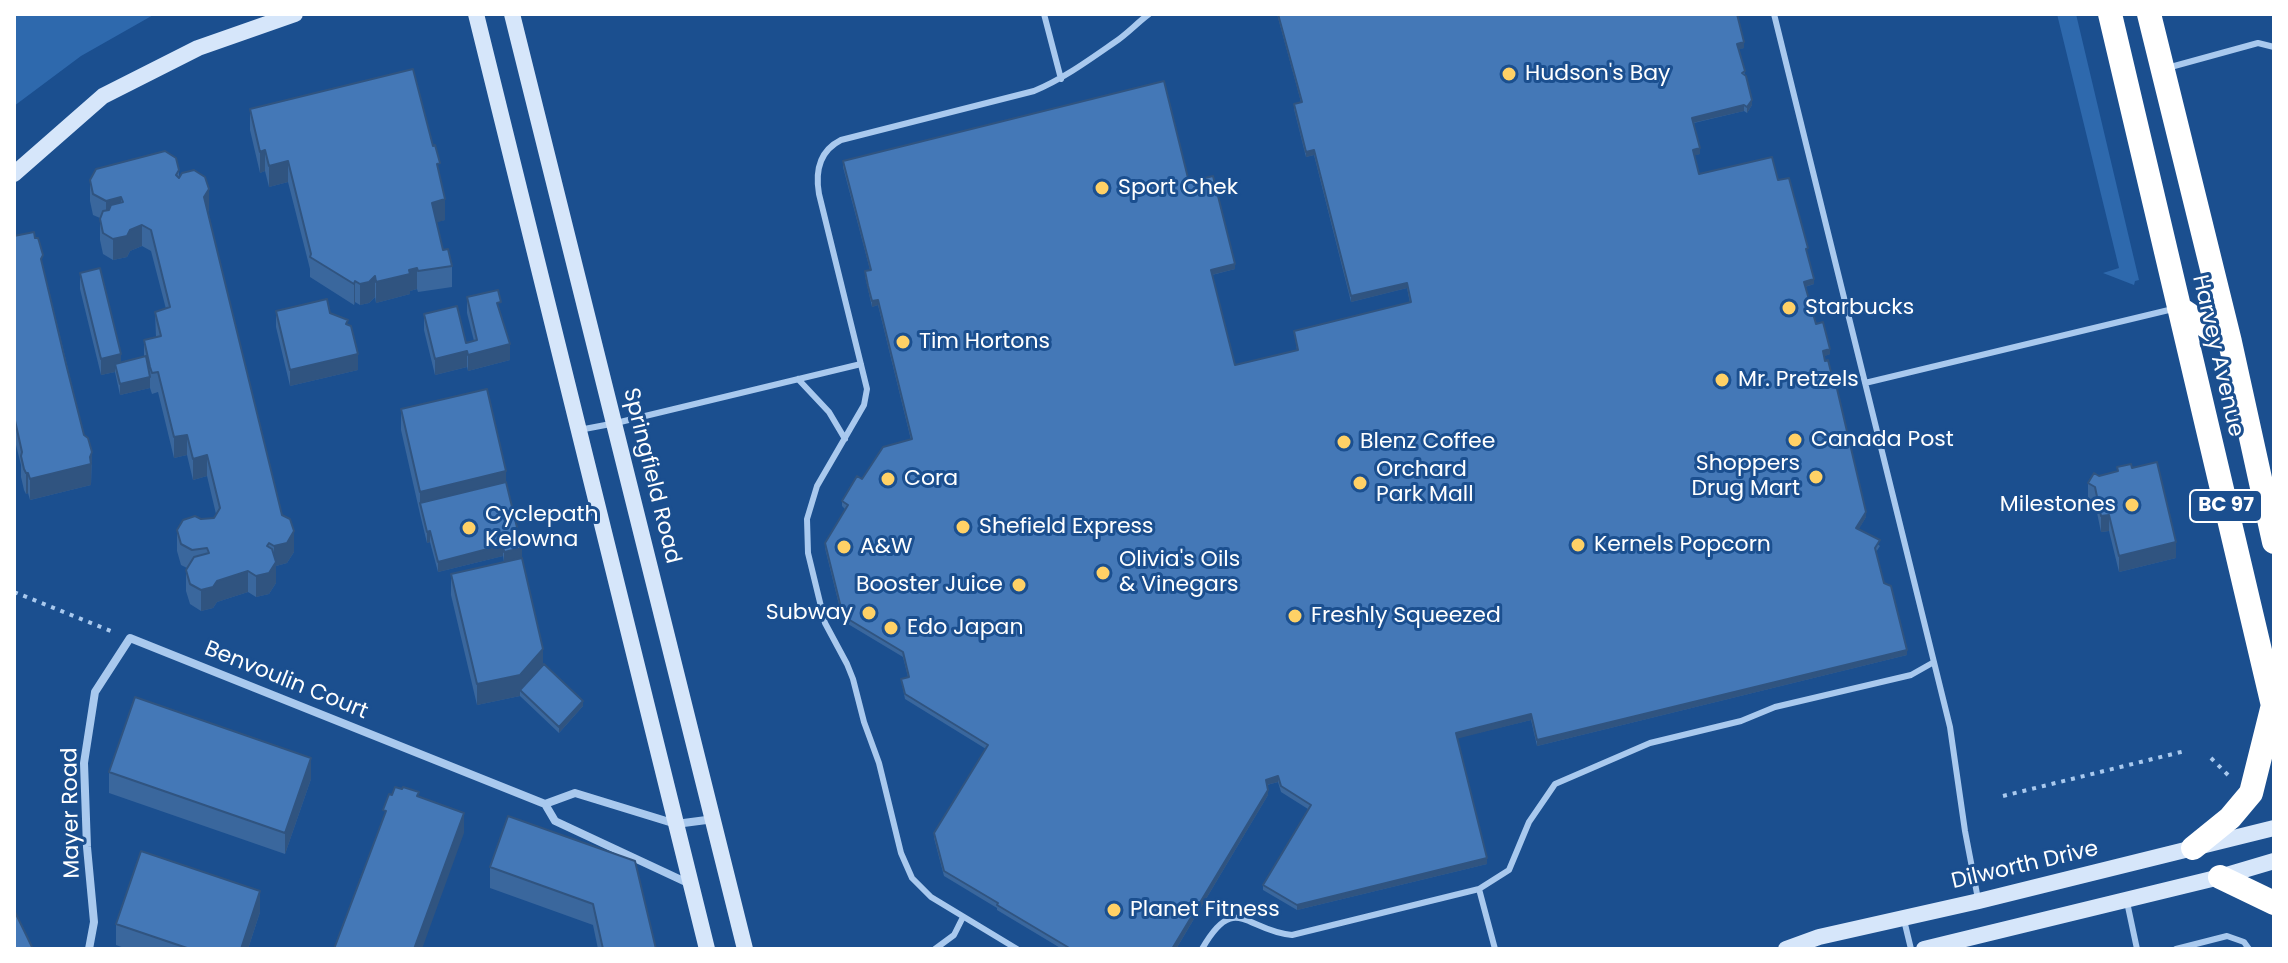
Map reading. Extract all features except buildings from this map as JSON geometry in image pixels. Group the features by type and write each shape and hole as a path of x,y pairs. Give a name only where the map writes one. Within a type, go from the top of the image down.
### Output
{"highway":[{"name":"Harvey Avenue","path":"2110,14 2273,708"},
{"name":"Harvey Avenue","path":"2149,14 2230,342 2274,542"},
{"path":"2179,308 2230,342"},
{"path":"2193,848 2230,818 2251,793 2273,708"},
{"path":"2220,877 2274,903"}],"main road":[{"path":"14,174 103,96 198,48 295,14"},
{"path":"476,14 707,949"},
{"name":"Springfield Road","path":"512,14 745,949"},
{"name":"Dilworth Drive","path":"1786,949 1819,937 2274,828"},
{"path":"1924,949 2274,861"}],"street":[{"name":"Benvoulin Court","path":"130,638 545,804 555,821 690,884"},
{"name":"Mayer Road","path":"89,949 94,922 84,763 95,692 130,638"},
{"path":"545,804 575,793 676,824 714,819"}],"lane":[{"path":"1044,14 1061,79"},
{"path":"1017,949 931,897 919,887 906,866 853,679 825,623 806,542 809,507 817,486 867,395 819,194 817,170 826,150 852,136 1034,91 1061,79 1149,14"},
{"path":"1774,14 1950,727 1979,901"},
{"path":"2164,69 2258,43 2274,47"},
{"path":"1865,383 2179,308"},
{"path":"579,430 861,364"},
{"path":"798,379 829,412 845,439"},
{"path":"1202,949 1212,931 1228,919 1244,918 1270,931 1292,935 1479,889 1509,870 1529,822 1555,784 1650,743 1741,721 1775,707 1911,675 1934,662"},
{"path":"1479,889 1495,949"},
{"path":"2126,899 2137,949"},
{"path":"935,949 954,935 963,917"},
{"path":"1903,917 1911,949"},
{"path":"2176,949 2227,936 2244,942 2249,949"}],"path":[{"path":"14,592 130,638"},
{"path":"2003,796 2185,751"},
{"path":"2211,758 2238,785"}],"shaded area":[{"path":"14,14 155,14 81,56 14,106"},
{"path":"2057,14 2076,14 2139,280 2134,285 2103,273 2119,268"}],"place":[{"name":"Hudson's Bay","path":"1509,74"},
{"name":"Sport Chek","path":"1102,188"},
{"name":"Starbucks","path":"1789,308"},
{"name":"Tim Hortons","path":"903,342"},
{"name":"Mr. Pretzels","path":"1722,380"},
{"name":"Canada Post","path":"1795,440"},
{"name":"Blenz Coffee","path":"1344,442"},
{"name":"Shoppers Drug Mart","path":"1816,477"},
{"name":"Cora","path":"888,479"},
{"name":"Orchard Park Mall","path":"1360,483"},
{"name":"Milestones","path":"2132,505"},
{"name":"Shefield Express","path":"963,527"},
{"name":"Cyclepath Kelowna","path":"469,528"},
{"name":"Kernels Popcorn","path":"1578,545"},
{"name":"A&W","path":"844,547"},
{"name":"Olivia's Oils & Vinegars","path":"1103,573"},
{"name":"Booster Juice","path":"1019,585"},
{"name":"Subway","path":"869,613"},
{"name":"Freshly Squeezed","path":"1295,616"},
{"name":"Edo Japan","path":"891,628"},
{"name":"Planet Fitness","path":"1114,910"}]}
